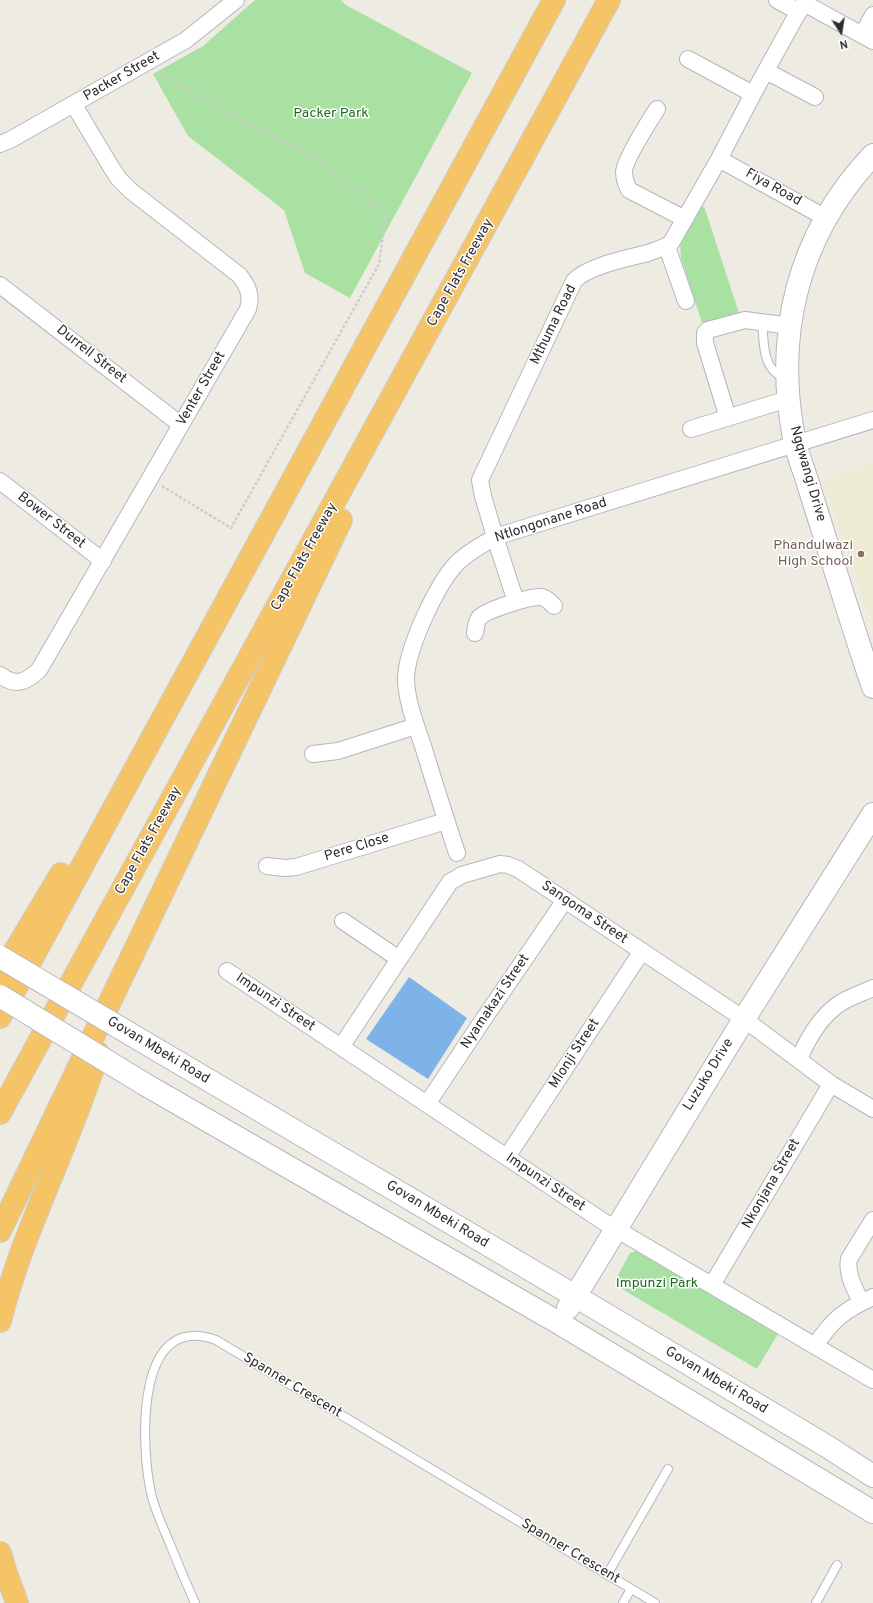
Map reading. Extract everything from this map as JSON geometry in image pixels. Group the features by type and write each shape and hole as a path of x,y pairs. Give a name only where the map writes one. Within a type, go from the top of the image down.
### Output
{"highway":[{"path":"0,1017 554,0"},
{"name":"Cape Flats Freeway","path":"0,1113 610,0"},
{"path":"0,1231 366,467 398,388"},
{"path":"0,976 78,844 140,733 217,617"},
{"path":"0,1321 28,1237 87,1087 119,981"},
{"path":"0,1553 17,1603"}],"main road":[{"name":"Ngqwangi Drive","path":"873,155 840,195 808,253 795,296 788,343 788,390 796,444 865,647 873,687"},
{"name":"Luzuko Drive","path":"559,1323 744,1019 870,827"},
{"name":"Govan Mbeki Road","path":"0,957 575,1296 828,1447 873,1476"},
{"path":"0,996 146,1085 559,1323 873,1512"}],"street":[{"path":"777,0 803,5 867,38 873,15"},
{"name":"Packer Street","path":"0,144 74,105 186,40 233,1"},
{"path":"686,301 667,246 675,238 803,5"},
{"path":"688,59 753,94"},
{"path":"766,71 814,97"},
{"name":"Venter Street","path":"0,675 7,680 16,682 24,681 32,677 39,670 182,425 248,309 250,301 246,284 239,275 131,191 119,179 74,105"},
{"path":"657,109 627,161 624,171 626,183 629,190 685,219"},
{"name":"Fiya Road","path":"719,159 826,218"},
{"name":"Mthuma Road","path":"516,602 495,537 480,480 574,281 578,276 594,269 667,246"},
{"name":"Durrell Street","path":"0,285 182,425"},
{"path":"728,418 705,343 704,336 708,330 738,321 762,322 790,326"},
{"path":"691,429 728,418 788,390"},
{"name":"Ntlongonane Road","path":"457,853 416,726 406,679 407,664 412,647 425,616 443,582 457,563 472,550 495,537 873,420"},
{"name":"Bower Street","path":"0,481 103,560"},
{"path":"475,633 477,622 485,613 516,602 537,597 547,600 554,606"},
{"path":"313,754 338,751 416,726"},
{"name":"Pere Close","path":"267,866 278,868 296,867 446,821"},
{"name":"Sangoma Street","path":"341,1047 450,882 462,875 500,864 518,869 566,900 744,1019 831,1084 873,1109"},
{"name":"Nyamakazi Street","path":"427,1104 566,900"},
{"path":"343,921 399,959"},
{"name":"Mlonji Street","path":"506,1157 642,951"},
{"name":"Impunzi Street","path":"227,971 506,1157 616,1228 873,1380"},
{"path":"799,1059 806,1043 816,1027 829,1012 840,1004 873,988"},
{"name":"Nkonjana Street","path":"712,1285 831,1084"},
{"path":"815,1346 828,1327 836,1319 844,1312 867,1300 851,1278 848,1265 849,1259 873,1220"}],"lane":[{"path":"762,322 764,345 768,361 788,390"},
{"name":"Spanner Crescent","path":"195,1603 157,1515 151,1493 146,1448 146,1400 156,1362 165,1349 176,1340 200,1335 216,1340 631,1589 623,1603"},
{"path":"607,1575 668,1469"},
{"path":"816,1603 837,1565"},
{"path":"631,1589 655,1603"}],"path":[{"path":"148,62 164,77 322,162 386,214 379,264 231,528 150,479"}],"shaded area":[{"name":"Phandulwazi High School","path":"873,464 873,628 824,480"}],"green space":[{"name":"Packer Park","path":"255,0 341,0 346,5 472,73 350,298 305,273 284,210 188,136 153,74 203,46"},
{"path":"702,205 705,209 739,313 702,323 681,258 680,245"},
{"name":"Impunzi Park","path":"638,1248 779,1332 757,1369 622,1289 618,1275 630,1253 634,1252"}],"water":[{"path":"409,977 467,1018 428,1079 366,1039"}],"place":[{"name":"Phandulwazi High School","path":"861,554"}]}
